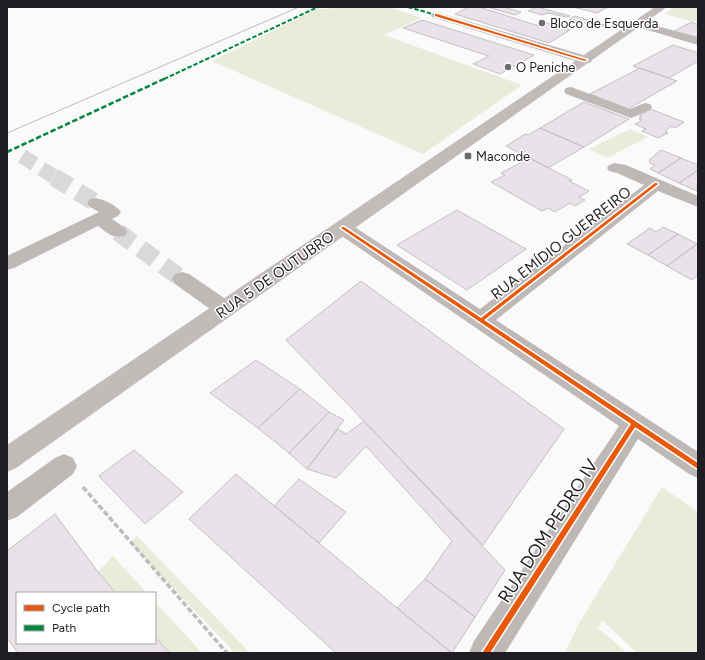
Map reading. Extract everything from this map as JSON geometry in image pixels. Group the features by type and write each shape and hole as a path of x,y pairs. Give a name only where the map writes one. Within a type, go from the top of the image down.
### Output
{"main road":[{"name":"RUA 5 DE OUTUBRO","path":"7,460 662,7"}],"street":[{"path":"436,14 586,60"},
{"path":"638,24 698,41"},
{"path":"571,92 631,114 645,107"},
{"path":"615,168 620,168 698,202"},
{"name":"RUA EMÍDIO GUERREIRO","path":"481,320 656,184"},
{"path":"7,264 98,211 118,232"},
{"path":"343,228 698,466"},
{"path":"182,279 225,309"},
{"name":"RUA DOM PEDRO IV","path":"486,653 634,424"},
{"path":"7,508 64,466"}],"path":[{"path":"83,487 227,653"}],"green space":[{"path":"389,7 421,18 384,35 522,85 423,154 212,61 317,9"},
{"path":"673,7 698,7 698,23 665,14"},
{"path":"630,129 648,137 607,158 589,149"},
{"path":"662,487 698,512 698,653 637,653 602,620 598,628 627,653 565,653 578,625"},
{"path":"137,536 250,653 235,653 130,543"},
{"path":"113,556 146,592 115,592 98,572"},
{"path":"156,603 202,653 170,653 156,638"}],"building":[{"path":"468,7 479,7 539,26 544,22 570,30 549,43 455,14"},
{"path":"487,7 503,7 521,12 515,15"},
{"path":"537,7 570,16 566,17 548,13 542,15 528,11"},
{"path":"573,7 608,7 597,13"},
{"path":"575,16 604,25 600,27 569,19"},
{"path":"422,20 534,55 500,74 473,64 489,56 403,28"},
{"path":"691,22 698,25 698,39 673,32"},
{"path":"673,45 698,53 698,61 669,78 633,66"},
{"path":"640,68 677,81 628,109 590,94"},
{"path":"584,102 629,119 584,147 540,128"},
{"path":"650,109 684,122 675,128 671,126 665,132 668,133 658,138 642,131 646,129 635,124 642,120 639,119 642,117 639,116"},
{"path":"540,128 584,147 548,168 506,146 525,134 528,135"},
{"path":"661,150 681,158 658,173 650,169 655,165 650,163 649,160"},
{"path":"530,158 572,180 569,181 589,191 579,197 585,200 575,206 570,203 555,212 548,208 542,211 491,182 505,175 501,173"},
{"path":"681,158 698,165 698,170 679,183 658,173"},
{"path":"698,170 697,191 679,183"},
{"path":"457,210 526,249 467,290 397,245"},
{"path":"663,227 678,234 648,255 627,244 650,228 656,232"},
{"path":"678,234 697,244 667,266 648,255"},
{"path":"697,244 698,275 692,280 667,266"},
{"path":"361,281 564,429 483,545 286,340"},
{"path":"256,360 300,389 258,428 210,393"},
{"path":"300,389 329,412 289,453 258,428"},
{"path":"329,412 344,420 307,469 289,453"},
{"path":"364,421 505,570 475,617 425,579 452,541 366,446 336,478 307,469 338,429 346,434"},
{"path":"134,450 183,492 145,524 99,476"},
{"path":"236,474 452,653 336,653 189,519"},
{"path":"299,479 346,512 319,543 274,506"},
{"path":"55,514 98,572 115,592 16,592 16,644 156,644 156,638 170,653 18,653 7,638 7,551"},
{"path":"425,579 475,617 452,653 397,608"}],"tunnel":[{"path":"22,156 56,178"},
{"path":"54,177 96,203"},
{"path":"118,232 182,279"}],"tram line":[{"path":"7,133 299,7"}],"marked path":[{"path":"7,152 318,7"},
{"path":"408,7 436,15"}],"cycle path":[{"path":"436,15 586,60"},
{"path":"481,320 656,184"},
{"path":"343,228 698,466"},
{"path":"486,653 634,424"}],"place":[{"name":"Bloco de Esquerda","path":"542,23"},
{"name":"O Peniche","path":"508,67"},
{"name":"Maconde","path":"468,156"}]}
